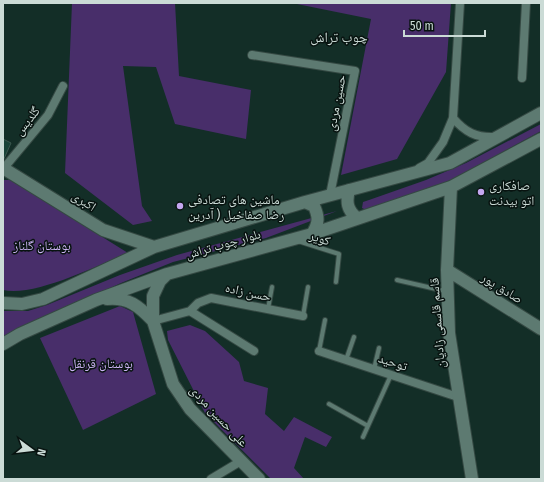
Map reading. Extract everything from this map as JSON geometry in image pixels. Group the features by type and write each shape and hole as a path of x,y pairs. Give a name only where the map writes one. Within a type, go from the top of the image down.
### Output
{"main road":[{"name":"بلوار چوب‌ تراش","path":"3,303 22,304 43,299 154,247 305,202 450,163 541,113"},
{"name":"بلوار چوب‌ تراش","path":"3,344 20,334 96,300 167,274 312,234 451,187 541,139"},
{"name":"اکبری","path":"3,168 103,230 154,247"},
{"name":"قاسم قاسمی زادیان","path":"451,187 447,270 449,338 472,479"},
{"path":"349,190 348,208 357,218"},
{"path":"305,202 314,206 318,218 318,224 312,234"},
{"name":"صادق پور","path":"447,270 541,329"},
{"name":"علی حسین مردی","path":"167,274 160,281 153,296 152,321 168,372 180,396 212,432 259,479"},
{"name":"علی حسین مردی","path":"96,300 118,298 127,300 138,306 152,321"}],"street":[{"path":"409,174 428,163 443,142 453,118 460,3"},
{"path":"522,78 526,3"},
{"name":"حسین مردی","path":"252,55 355,71 330,195"},
{"name":"گلدیس","path":"3,168 48,115 64,86"},
{"path":"453,118 462,129 472,135 483,138 497,136"},
{"name":"حسن زاده","path":"152,321 190,311 198,303 211,298 303,316"},
{"path":"190,311 254,351"},
{"name":"توحید","path":"319,351 458,397"},
{"path":"211,479 241,461"}],"lane":[{"name":"کویر","path":"291,239 339,254 336,282"},
{"path":"397,280 448,292"},
{"path":"303,316 308,286"},
{"path":"268,309 272,287"},
{"path":"319,351 325,320"},
{"path":"346,360 354,337"},
{"path":"374,369 379,348"},
{"path":"363,437 391,374"},
{"path":"330,404 368,426"}],"green space":[{"path":"72,3 175,3 179,76 251,90 246,139 175,124 156,67 123,66 142,206 152,221 133,225 65,173"},
{"path":"292,3 451,3 446,72 397,159 341,175 371,19"},
{"path":"541,124 541,131 455,178 430,189 366,210 362,208 363,202 426,180 466,163"},
{"name":"بوستان گلناز","path":"3,180 10,180 24,188 128,253 48,285 16,291 3,290"},
{"path":"337,211 266,238 173,262 121,283 3,338 3,311 28,311 47,305 120,275 177,255"},
{"name":"بوستان قرنقل","path":"120,306 133,312 156,394 83,430 40,338"},
{"path":"190,325 205,331 239,362 244,381 268,388 265,414 284,431 294,417 332,437 326,447 305,437 294,468 304,479 271,479 205,413 168,340 167,331"}],"building":[{"path":"3,139 11,143 3,161"}],"place":[{"name":"صافکاری اتو بیدنت","path":"481,192"},
{"name":"ماشین های تصادفی رضا صفاخیل ( آدرین","path":"180,206"}],"district":[{"name":"چوب تراش","path":"339,37"}]}
